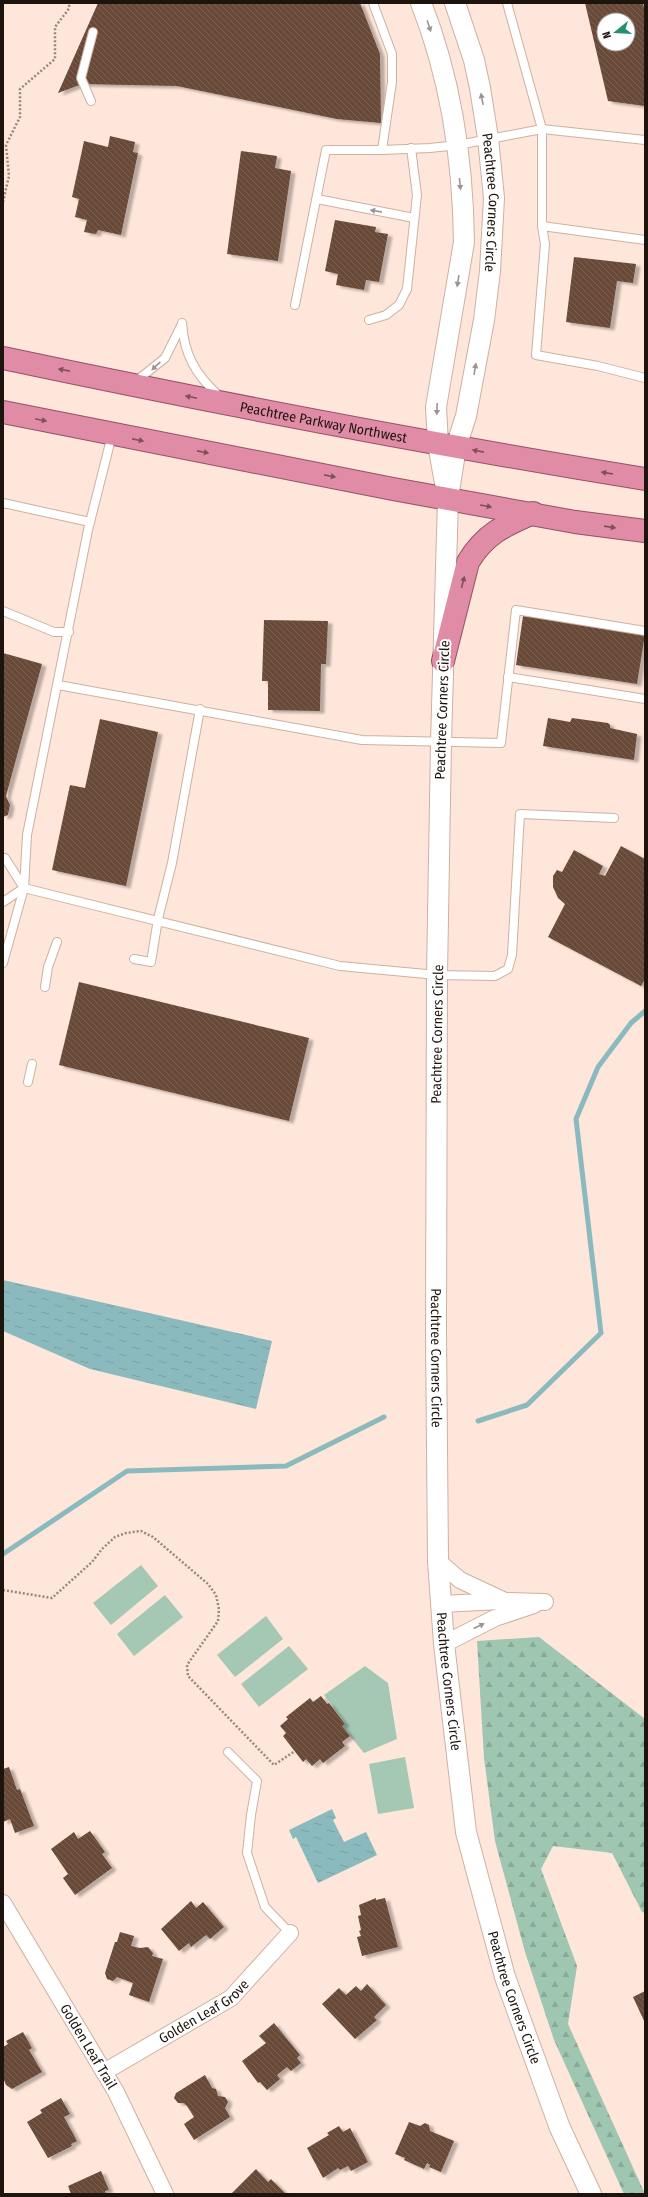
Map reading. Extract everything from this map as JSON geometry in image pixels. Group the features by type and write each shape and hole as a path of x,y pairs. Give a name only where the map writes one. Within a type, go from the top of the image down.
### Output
{"highway":[{"name":"Peachtree Parkway Northwest","path":"3,358 229,405 447,446 645,479"},
{"path":"3,412 112,435 575,522 645,531"},
{"path":"443,661 468,562 475,551 489,535 533,513"}],"street":[{"name":"Peachtree Corners Circle","path":"421,3 442,70 458,145 464,242 436,407 447,446 448,498 441,743 436,1340 438,1561 444,1644 466,1832 501,1962 560,2128 591,2194"},
{"name":"Peachtree Corners Circle","path":"447,446 466,416 490,271 494,198 488,138 474,60 455,3"},
{"path":"438,1561 460,1580 504,1601"},
{"path":"441,1604 504,1601 545,1602 494,1618 444,1644"},
{"name":"Golden Leaf Trail","path":"3,1903 116,2092 165,2194"},
{"name":"Golden Leaf Grove","path":"104,2072 231,1998 290,1933"}],"lane":[{"path":"373,3 392,54 392,82 382,150"},
{"path":"508,3 542,129 542,226 545,244 536,355 598,366 645,378"},
{"path":"91,101 81,78 93,32"},
{"path":"295,306 326,150 382,150 458,145 488,138 542,129 645,140"},
{"path":"369,320 386,315 399,305 407,289 417,195 411,148"},
{"path":"317,199 414,218"},
{"path":"542,226 645,240"},
{"path":"131,384 149,373 165,358 182,323 183,342 198,375 229,405"},
{"path":"3,963 24,888 27,835 90,522 112,435"},
{"path":"3,503 90,522"},
{"path":"58,685 200,709 362,740 441,743 501,743 516,610 645,631"},
{"path":"3,611 54,632 69,632"},
{"path":"508,676 645,699"},
{"path":"134,959 151,962 158,920 174,856 200,709"},
{"path":"3,858 5,858 24,888 340,966 438,975 495,976 508,969 512,955 520,814 614,818"},
{"path":"3,902 24,888"},
{"path":"45,987 48,967 57,942"},
{"path":"28,1082 32,1064"},
{"path":"228,1752 258,1781 251,1815 247,1853 265,1907 290,1933"}],"path":[{"path":"3,202 9,176 6,145 20,117 20,89 55,58 55,27 68,10 70,3"},
{"path":"3,1590 52,1598 92,1562 102,1548 115,1537 126,1533 141,1531 153,1536 208,1584 216,1595 219,1609 218,1621 188,1665 188,1676 274,1765 295,1751"}],"green space":[{"path":"141,1565 158,1586 111,1625 93,1603"},
{"path":"165,1595 183,1617 134,1656 117,1634"},
{"path":"266,1616 283,1639 235,1677 217,1655"},
{"path":"539,1637 645,1719 645,1913 642,1912 612,1853 553,1846 541,1869 577,1966 568,2024 645,2194 624,2194 554,2040 525,1952 495,1841 484,1758 477,1641"},
{"path":"289,1646 308,1669 259,1707 241,1684"},
{"path":"365,1666 388,1683 397,1739 364,1753 342,1726 345,1723 324,1695"},
{"path":"405,1757 414,1808 378,1814 369,1764"}],"water":[{"path":"3,1280 272,1341 256,1409 90,1369 3,1331"},
{"path":"332,1809 336,1818 333,1820 344,1842 366,1832 377,1855 318,1883 296,1837 293,1839 289,1830"}],"building":[{"path":"98,3 360,3 380,54 381,123 337,119 177,86 82,84 58,93"},
{"path":"585,3 643,3 645,12 645,106 608,101 596,52 636,52 636,12 596,12 596,50"},
{"path":"110,136 135,142 133,152 138,153 121,235 98,230 96,234 84,232 87,220 75,217 79,199 72,197 84,141 108,147"},
{"path":"241,151 277,156 275,168 291,171 278,261 227,254"},
{"path":"335,220 376,227 375,232 388,234 379,282 366,280 364,290 336,285 338,274 325,271"},
{"path":"574,257 636,264 633,283 617,281 610,328 566,322"},
{"path":"523,616 645,634 637,684 516,665"},
{"path":"264,620 328,621 326,664 321,664 320,711 268,710 268,681 262,681"},
{"path":"3,653 42,664 6,796 10,805 8,815 3,817"},
{"path":"548,718 570,722 572,718 608,723 610,728 637,734 634,760 543,746"},
{"path":"100,719 158,732 126,886 52,870 70,785 85,788"},
{"path":"621,846 645,859 645,979 641,986 548,937 565,904 558,898 553,887 553,876 557,870 562,872 574,850 603,866 599,874 605,876"},
{"path":"79,982 309,1038 289,1121 59,1065"},
{"path":"321,1696 327,1704 329,1703 345,1724 342,1726 350,1736 342,1742 345,1746 323,1763 320,1759 312,1766 306,1759 303,1762 283,1736 286,1733 280,1726 288,1719 286,1717 310,1698 313,1702"},
{"path":"9,1767 17,1790 20,1789 34,1826 15,1833 10,1819 3,1822 3,1769"},
{"path":"90,1831 105,1852 102,1854 112,1868 75,1895 63,1878 68,1874 51,1849 74,1832 78,1839"},
{"path":"376,1898 376,1900 385,1898 398,1947 362,1956 357,1937 361,1936 359,1931 361,1930 358,1916 361,1915 359,1905"},
{"path":"191,1901 196,1908 203,1902 224,1927 210,1939 206,1935 191,1947 189,1943 179,1951 161,1929"},
{"path":"120,1932 134,1936 131,1946 140,1948 148,1947 153,1953 152,1956 163,1959 149,2002 129,1995 133,1983 117,1977 113,1981 107,1979 105,1973 115,1942 117,1942"},
{"path":"367,1984 386,2005 374,2017 377,2020 355,2039 322,2004 339,1988 346,1995 356,1986 361,1991"},
{"path":"645,1991 645,2023 633,1997"},
{"path":"274,2023 300,2055 297,2058 301,2063 291,2071 287,2067 277,2075 280,2079 267,2090 260,2082 258,2083 242,2061 266,2043 259,2036"},
{"path":"23,2032 32,2048 29,2050 42,2072 12,2089 6,2085 3,2078 3,2047 8,2044 6,2041"},
{"path":"205,2075 212,2088 216,2089 218,2096 225,2097 228,2102 225,2108 230,2117 194,2140 184,2124 194,2117 184,2103 178,2103 174,2098 176,2093"},
{"path":"61,2098 70,2114 64,2117 77,2141 71,2144 72,2146 48,2158 27,2122 42,2113 40,2110"},
{"path":"409,2122 420,2126 425,2123 429,2125 430,2131 454,2141 441,2172 429,2167 430,2165 427,2163 424,2169 395,2154"},
{"path":"339,2126 343,2132 350,2128 368,2162 351,2171 348,2166 340,2170 338,2168 323,2178 307,2148 329,2135 327,2133"},
{"path":"256,2169 268,2182 271,2179 286,2194 231,2194"},
{"path":"101,2171 109,2190 105,2191 106,2194 71,2194 68,2186"}],"waterway":[{"path":"478,1421 527,1405 601,1333 576,1119 598,1067 631,1023 645,1011"},
{"path":"3,1554 127,1471 286,1466 384,1417"}]}
